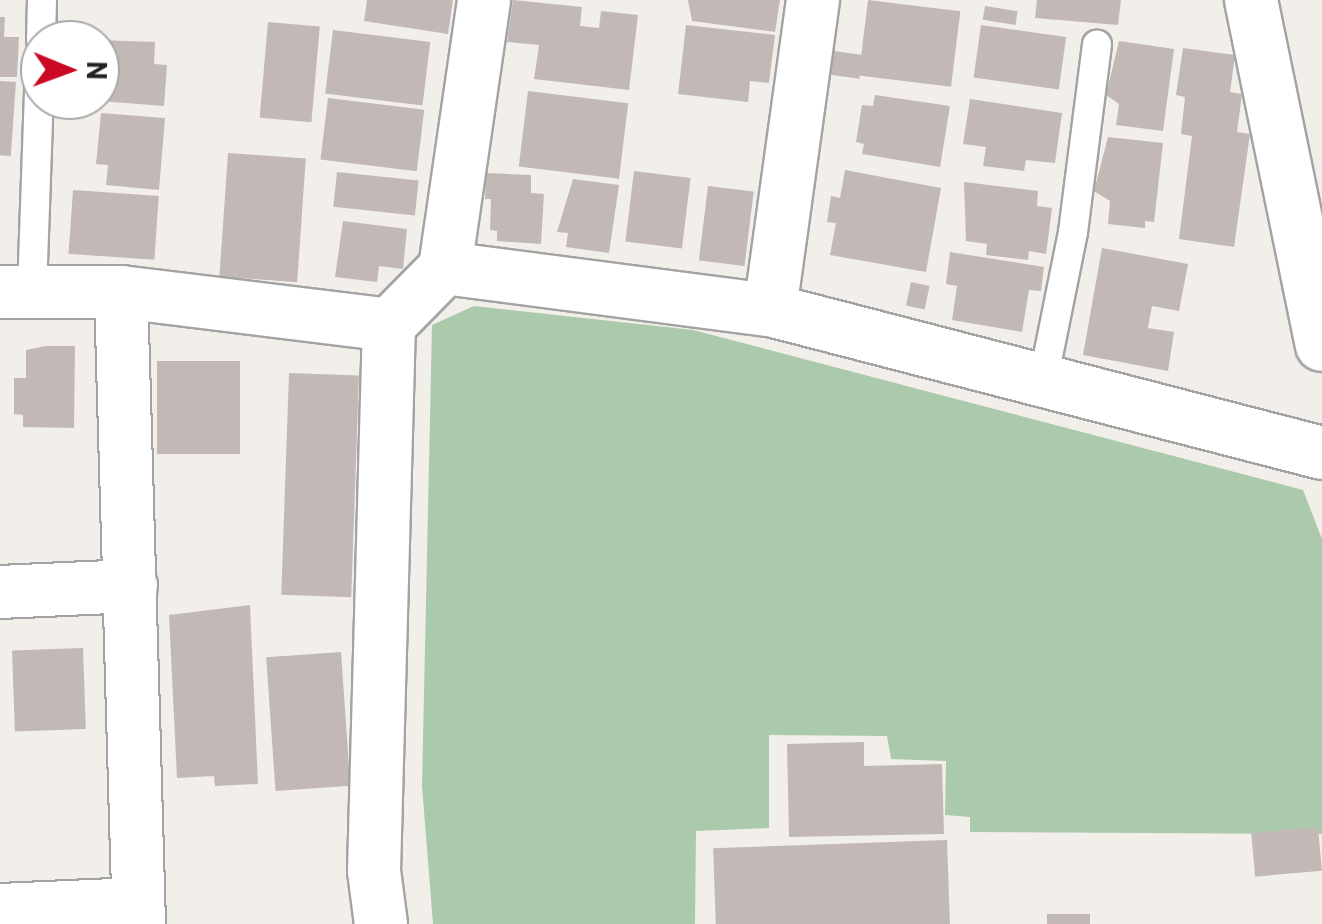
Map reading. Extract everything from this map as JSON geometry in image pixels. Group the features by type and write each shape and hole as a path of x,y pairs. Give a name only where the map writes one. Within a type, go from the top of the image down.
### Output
{"street":[{"path":"382,924 374,871 389,325 446,268 484,0"},
{"path":"770,310 812,0"},
{"path":"1251,0 1322,344"},
{"path":"446,268 770,310 1322,453"},
{"path":"16,292 122,292 389,325"},
{"path":"0,910 138,914 122,292"},
{"path":"0,592 131,586"}],"lane":[{"path":"1043,381 1073,232 1098,45"},
{"path":"16,292 34,120"}],"green space":[{"path":"474,306 693,330 1303,490 1322,539 1322,834 970,832 970,817 945,815 946,761 891,759 887,736 769,735 769,828 696,831 695,924 433,924 422,786 432,325"}],"building":[{"path":"367,0 453,0 448,34 364,21"},
{"path":"513,0 582,7 580,26 599,28 601,11 638,15 629,90 534,79 539,45 507,42"},
{"path":"688,0 780,0 775,32 692,21"},
{"path":"868,0 960,11 951,87 859,75"},
{"path":"1037,0 1121,0 1118,25 1035,18"},
{"path":"985,6 1018,11 1015,25 983,20"},
{"path":"0,17 5,17 4,37 19,37 17,77 0,77"},
{"path":"268,22 320,27 311,122 260,118"},
{"path":"686,25 775,35 769,83 750,81 748,102 678,94"},
{"path":"981,25 1066,37 1059,89 974,77"},
{"path":"333,30 430,42 422,105 325,94"},
{"path":"120,41 155,42 154,64 167,65 164,106 120,103"},
{"path":"1119,41 1174,49 1163,131 1116,125 1119,104 1106,95"},
{"path":"1183,48 1235,55 1230,92 1242,94 1237,132 1250,134 1234,247 1179,239 1192,136 1181,134 1185,97 1176,95"},
{"path":"827,50 863,55 859,79 824,74"},
{"path":"0,81 16,82 11,156 0,155"},
{"path":"528,91 628,103 619,179 519,166"},
{"path":"875,95 950,106 940,167 862,154 864,144 856,142 862,105 873,106"},
{"path":"328,98 424,110 417,171 320,160"},
{"path":"970,99 1062,113 1055,163 1026,160 1024,171 983,166 986,147 963,144"},
{"path":"120,114 165,118 159,190 106,185 108,165 96,164 100,120 120,120"},
{"path":"1108,137 1163,143 1154,222 1145,221 1145,228 1108,224 1110,201 1094,191"},
{"path":"228,153 306,158 297,282 219,277"},
{"path":"845,170 941,188 926,272 830,255 836,223 827,222 831,196 840,198"},
{"path":"634,171 691,178 682,248 625,241"},
{"path":"337,172 419,181 415,215 333,207"},
{"path":"486,173 531,175 531,193 544,194 541,244 497,241 497,231 490,230 491,199 485,199"},
{"path":"573,179 619,185 609,253 566,247 568,233 557,232"},
{"path":"964,182 1038,191 1037,206 1052,208 1046,254 1029,251 1028,260 986,255 987,244 966,241"},
{"path":"708,186 754,192 745,266 699,260"},
{"path":"73,190 159,196 154,260 69,254"},
{"path":"343,221 407,229 403,269 379,266 377,282 335,277"},
{"path":"1102,248 1188,264 1179,311 1152,306 1148,328 1174,332 1168,371 1083,355"},
{"path":"950,252 1044,267 1041,291 1029,290 1022,332 952,320 957,286 946,284"},
{"path":"911,282 930,286 925,309 906,305"},
{"path":"75,346 74,428 23,427 23,415 14,414 14,378 26,378 26,350"},
{"path":"157,361 240,361 240,454 157,454"},
{"path":"289,373 359,375 351,597 281,595"},
{"path":"250,605 258,784 215,786 214,776 177,778 169,615"},
{"path":"83,648 86,729 15,731 12,650"},
{"path":"341,652 350,786 276,791 266,657"},
{"path":"864,742 864,766 942,764 944,834 789,837 787,744"},
{"path":"1318,827 1322,871 1255,877 1251,833"},
{"path":"947,840 950,924 716,924 713,848"},
{"path":"1047,914 1090,914 1090,924 1047,924"}]}
